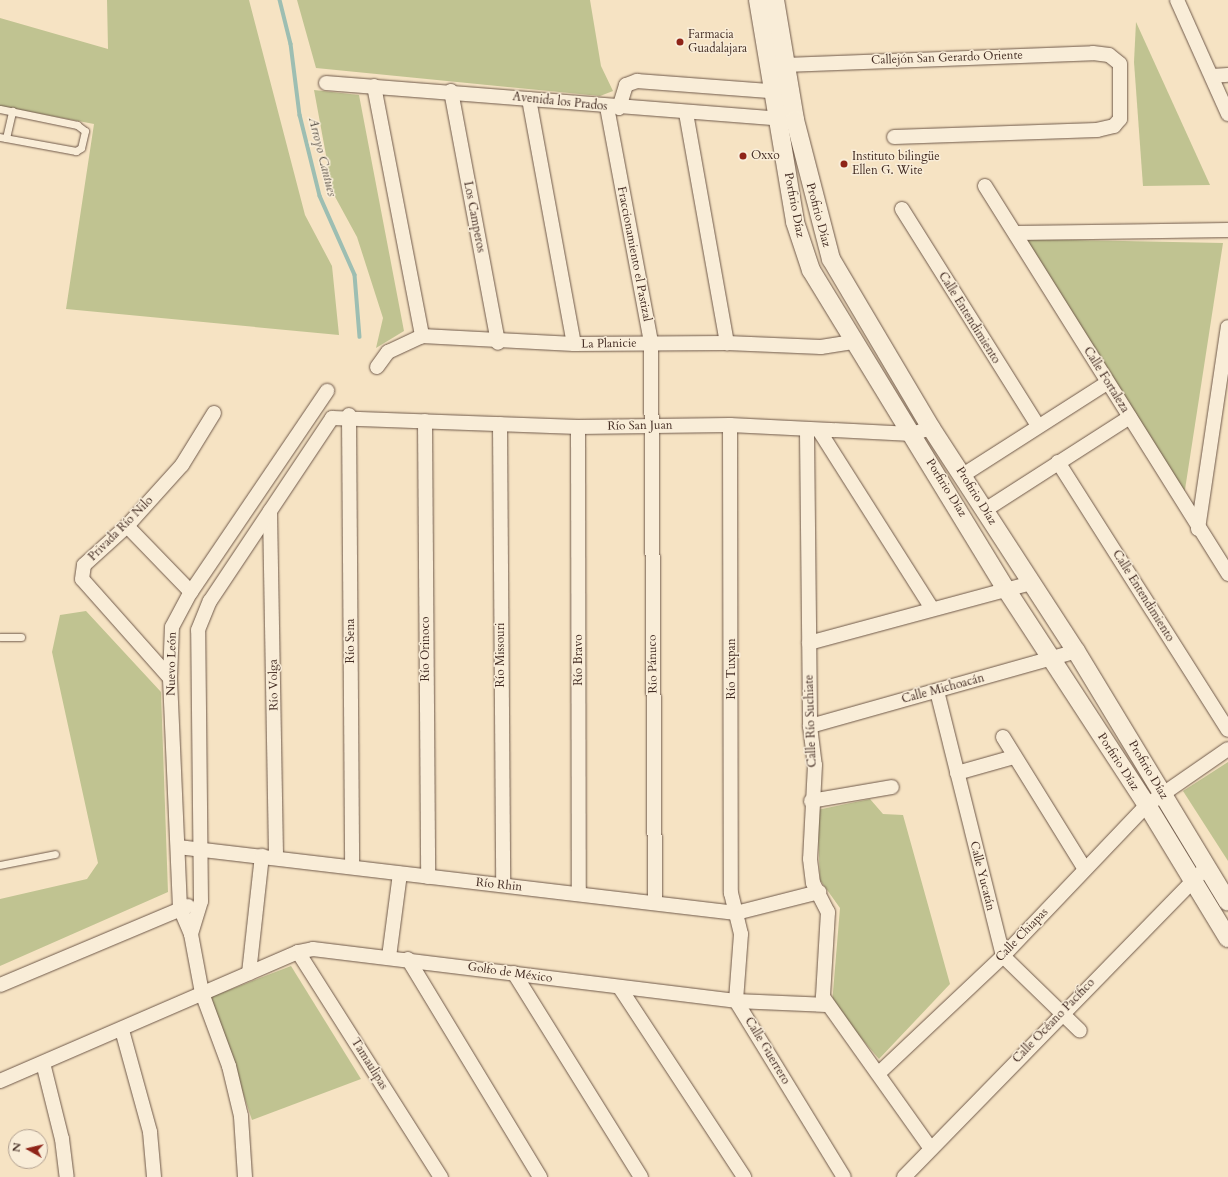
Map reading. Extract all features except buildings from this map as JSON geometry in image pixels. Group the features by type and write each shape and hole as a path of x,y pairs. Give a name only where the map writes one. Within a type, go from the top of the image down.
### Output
{"street":[{"name":"Porfirio Díaz","path":"758,0 772,91 786,119 804,253 853,342 912,434 1006,590 1147,805 1228,938"},
{"path":"775,0 785,65"},
{"path":"1177,0 1228,114"},
{"name":"Callejón San Gerardo Oriente","path":"785,65 1109,55 1120,64 1120,119 1114,126 1098,130 894,137"},
{"name":"Profirio Díaz","path":"785,65 790,92 786,119 831,259 931,428 963,475 1076,651 1228,902"},
{"path":"1212,76 1228,75"},
{"path":"613,107 626,85 637,81 790,92"},
{"name":"Avenida los Prados","path":"326,83 451,91 686,113 786,119"},
{"path":"374,86 422,336 388,352 377,367"},
{"name":"Los Camperos","path":"451,91 498,343"},
{"path":"529,99 574,344"},
{"name":"Fraccionamiento el Pastizal","path":"613,107 651,343 654,426"},
{"path":"686,113 727,343"},
{"name":"Calle Fortaleza","path":"985,186 1016,233 1198,529 1228,574"},
{"name":"Calle Entendimiento","path":"902,209 1038,426"},
{"path":"1016,233 1228,230"},
{"path":"1198,529 1228,327"},
{"name":"La Planicie","path":"422,336 498,343 727,343 821,347 853,342"},
{"path":"963,475 1107,383"},
{"name":"Nuevo León","path":"244,1177 241,1116 229,1066 202,993 192,934 180,908 170,678 172,627 191,592 327,391"},
{"path":"314,410 332,418 349,416"},
{"name":"Privada Río Nilo","path":"170,678 86,589 82,579 84,565 127,526 182,465 214,413"},
{"name":"Río San Juan","path":"349,416 425,421 578,426 730,425 813,432 912,434 931,428"},
{"name":"Río Sena","path":"349,416 352,866"},
{"path":"985,510 1130,417"},
{"name":"Nuevo León","path":"192,934 201,902 202,849 198,630 210,601 332,418"},
{"name":"Río Orinoco","path":"425,421 428,877"},
{"name":"Río Missouri","path":"500,424 503,885"},
{"name":"Río Tuxpan","path":"730,425 731,893 736,913"},
{"name":"Río Bravo","path":"578,426 579,894"},
{"name":"Río Pánuco","path":"654,426 655,902"},
{"path":"813,432 931,607"},
{"name":"Calle Río Suchiate","path":"813,432 809,643 810,726 815,765 811,801 811,872 828,912 822,989 826,1005"},
{"name":"Calle Entendimiento","path":"1058,462 1228,730"},
{"name":"Río Volga","path":"270,511 276,858"},
{"path":"127,526 191,592"},
{"path":"809,643 931,607 1032,583"},
{"name":"Calle Michoacán","path":"810,726 1051,660 1076,651"},
{"name":"Calle Yucatán","path":"936,691 1003,956"},
{"path":"1003,737 1014,757 1085,869"},
{"name":"Calle Chiapas","path":"879,1073 1003,956 1147,805 1161,793 1228,748"},
{"path":"957,772 1014,757"},
{"path":"811,801 892,787"},
{"name":"Río Rhin","path":"178,847 352,866 400,874 655,902 736,913 819,892"},
{"path":"249,973 262,856"},
{"name":"Calle Océano Pacífico","path":"904,1177 1062,1012 1206,867"},
{"path":"389,957 400,874"},
{"path":"0,985 180,908 201,902"},
{"path":"736,913 741,934 736,1002"},
{"name":"Golfo de México","path":"0,1081 122,1030 202,993 298,952 330,950 736,1002 826,1005"},
{"name":"Tamaulipas","path":"298,952 440,1177"},
{"path":"1003,956 1080,1031"},
{"path":"408,959 540,1177"},
{"path":"514,973 641,1177"},
{"path":"620,988 744,1177"},
{"name":"Calle Guerrero","path":"736,1002 844,1177"},
{"path":"826,1005 879,1073 931,1149"},
{"path":"122,1030 150,1132 154,1177"},
{"path":"43,1063 62,1139 67,1177"}],"lane":[{"path":"0,109 12,111 77,125 85,131 81,148 76,151 3,137 12,111"},
{"path":"0,636 21,637"},
{"path":"0,865 55,854"}],"green space":[{"path":"107,0 249,0 305,215 332,266 339,335 66,309 94,124 0,106 0,18 108,49"},
{"path":"297,0 590,0 601,66 613,91 600,96 316,68"},
{"path":"1136,22 1210,185 1143,186 1134,62"},
{"path":"314,90 359,95 404,331 376,348 383,318 357,237 333,193"},
{"path":"1023,239 1223,243 1184,496"},
{"path":"86,611 161,692 168,892 0,966 0,899 87,879 98,863 52,652 60,615"},
{"path":"1228,762 1228,861 1183,791"},
{"path":"870,799 883,814 903,815 950,984 879,1059 832,1004 840,908 820,880 817,810"},
{"path":"291,966 361,1079 252,1120 211,997"}],"waterway":[{"name":"Arroyo Cantues","path":"280,0 291,44 300,115 320,196 355,275 360,337"}],"place":[{"name":"Farmacia Guadalajara","path":"680,42"},
{"name":"Oxxo","path":"743,156"},
{"name":"Instituto bilingüe Ellen G. Wite","path":"844,164"}]}
